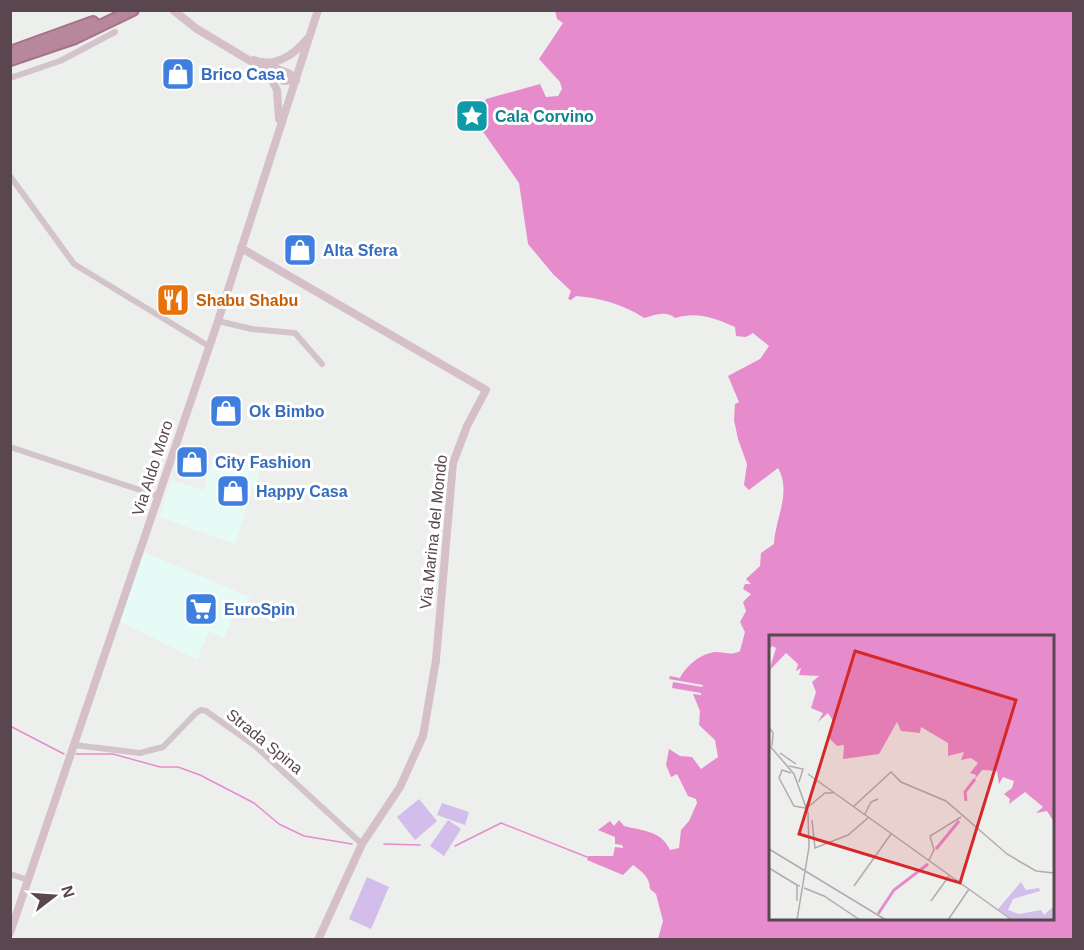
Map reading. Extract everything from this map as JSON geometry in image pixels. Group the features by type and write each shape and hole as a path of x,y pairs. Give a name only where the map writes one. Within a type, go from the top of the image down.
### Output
{"highway":[{"path":"10,52 118,10"},
{"path":"10,60 75,38 133,10"}],"main road":[{"path":"173,10 197,29 284,81 296,80"},
{"name":"Via Aldo Moro","path":"10,933 207,345 218,321 318,10"},
{"path":"260,62 287,58 310,37"},
{"path":"245,56 290,74 296,80"},
{"path":"267,71 279,100 278,135"},
{"name":"Via Marina del Mondo","path":"241,248 486,390 467,426 453,463 436,660 423,736 400,787 362,844 318,939"}],"street":[{"path":"10,78 60,62 116,32"},
{"path":"10,176 74,264 207,345"},
{"path":"218,321 252,329 295,333 322,364"},
{"path":"10,447 158,496"},
{"name":"Strada Spina","path":"74,745 140,753 163,747 196,713 201,710 206,711 254,745 362,844"},
{"path":"10,874 28,880"}],"shaded area":[{"path":"555,11 1073,11 1073,939 658,939 663,921 656,894 650,889 645,875 633,865 623,875 587,860 588,856 613,856 615,847 623,848 622,845 615,844 615,837 598,830 610,821 614,826 619,820 624,826 656,835 666,843 670,850 679,848 681,830 689,821 697,803 696,799 688,796 677,774 671,777 666,765 669,749 680,756 692,757 701,769 718,757 715,740 699,725 700,711 693,694 701,695 701,693 672,688 673,682 702,687 703,685 669,679 670,676 680,678 690,665 710,653 731,654 740,651 745,632 740,622 746,611 743,602 751,594 743,589 745,584 751,584 746,579 760,566 761,553 774,544 782,506 783,486 778,468 749,490 744,485 747,464 734,420 735,404 739,402 728,376 760,359 769,346 753,333 746,337 736,336 735,327 706,316 691,315 675,318 664,314 644,318 620,305 603,300 576,296 571,300 568,299 571,291 553,274 528,244 519,183 479,126 480,113 486,99 540,84 546,97 558,96 562,89 560,82 539,59 563,23 557,19"},
{"path":"214,455 260,470 235,544 159,517 171,480 203,490"},
{"path":"143,552 250,597 246,607 238,605 224,638 209,631 197,660 119,621"},
{"path":"419,799 437,821 415,840 397,817"},
{"path":"442,803 469,812 465,825 437,815"},
{"path":"448,820 461,829 444,856 430,846"},
{"path":"367,877 389,887 371,929 349,919"}],"sand":[{"name":"Cala Corvino","path":"486,99 479,126 484,132 481,132 470,123 464,124 463,116 469,113 472,100"}],"waterway":[{"path":"10,726 64,754"},
{"path":"76,754 113,754 160,767 178,767 200,775 254,803 279,824 304,836 352,844"},
{"path":"455,846 501,823 587,857"},
{"path":"384,844 420,845"}],"place":[{"name":"Brico Casa","path":"178,74"},
{"name":"Cala Corvino","path":"472,116"},
{"name":"Alta Sfera","path":"300,250"},
{"name":"Shabu Shabu","path":"173,300"},
{"name":"Ok Bimbo","path":"226,411"},
{"name":"City Fashion","path":"192,462"},
{"name":"Happy Casa","path":"233,491"},
{"name":"EuroSpin","path":"201,609"}]}
